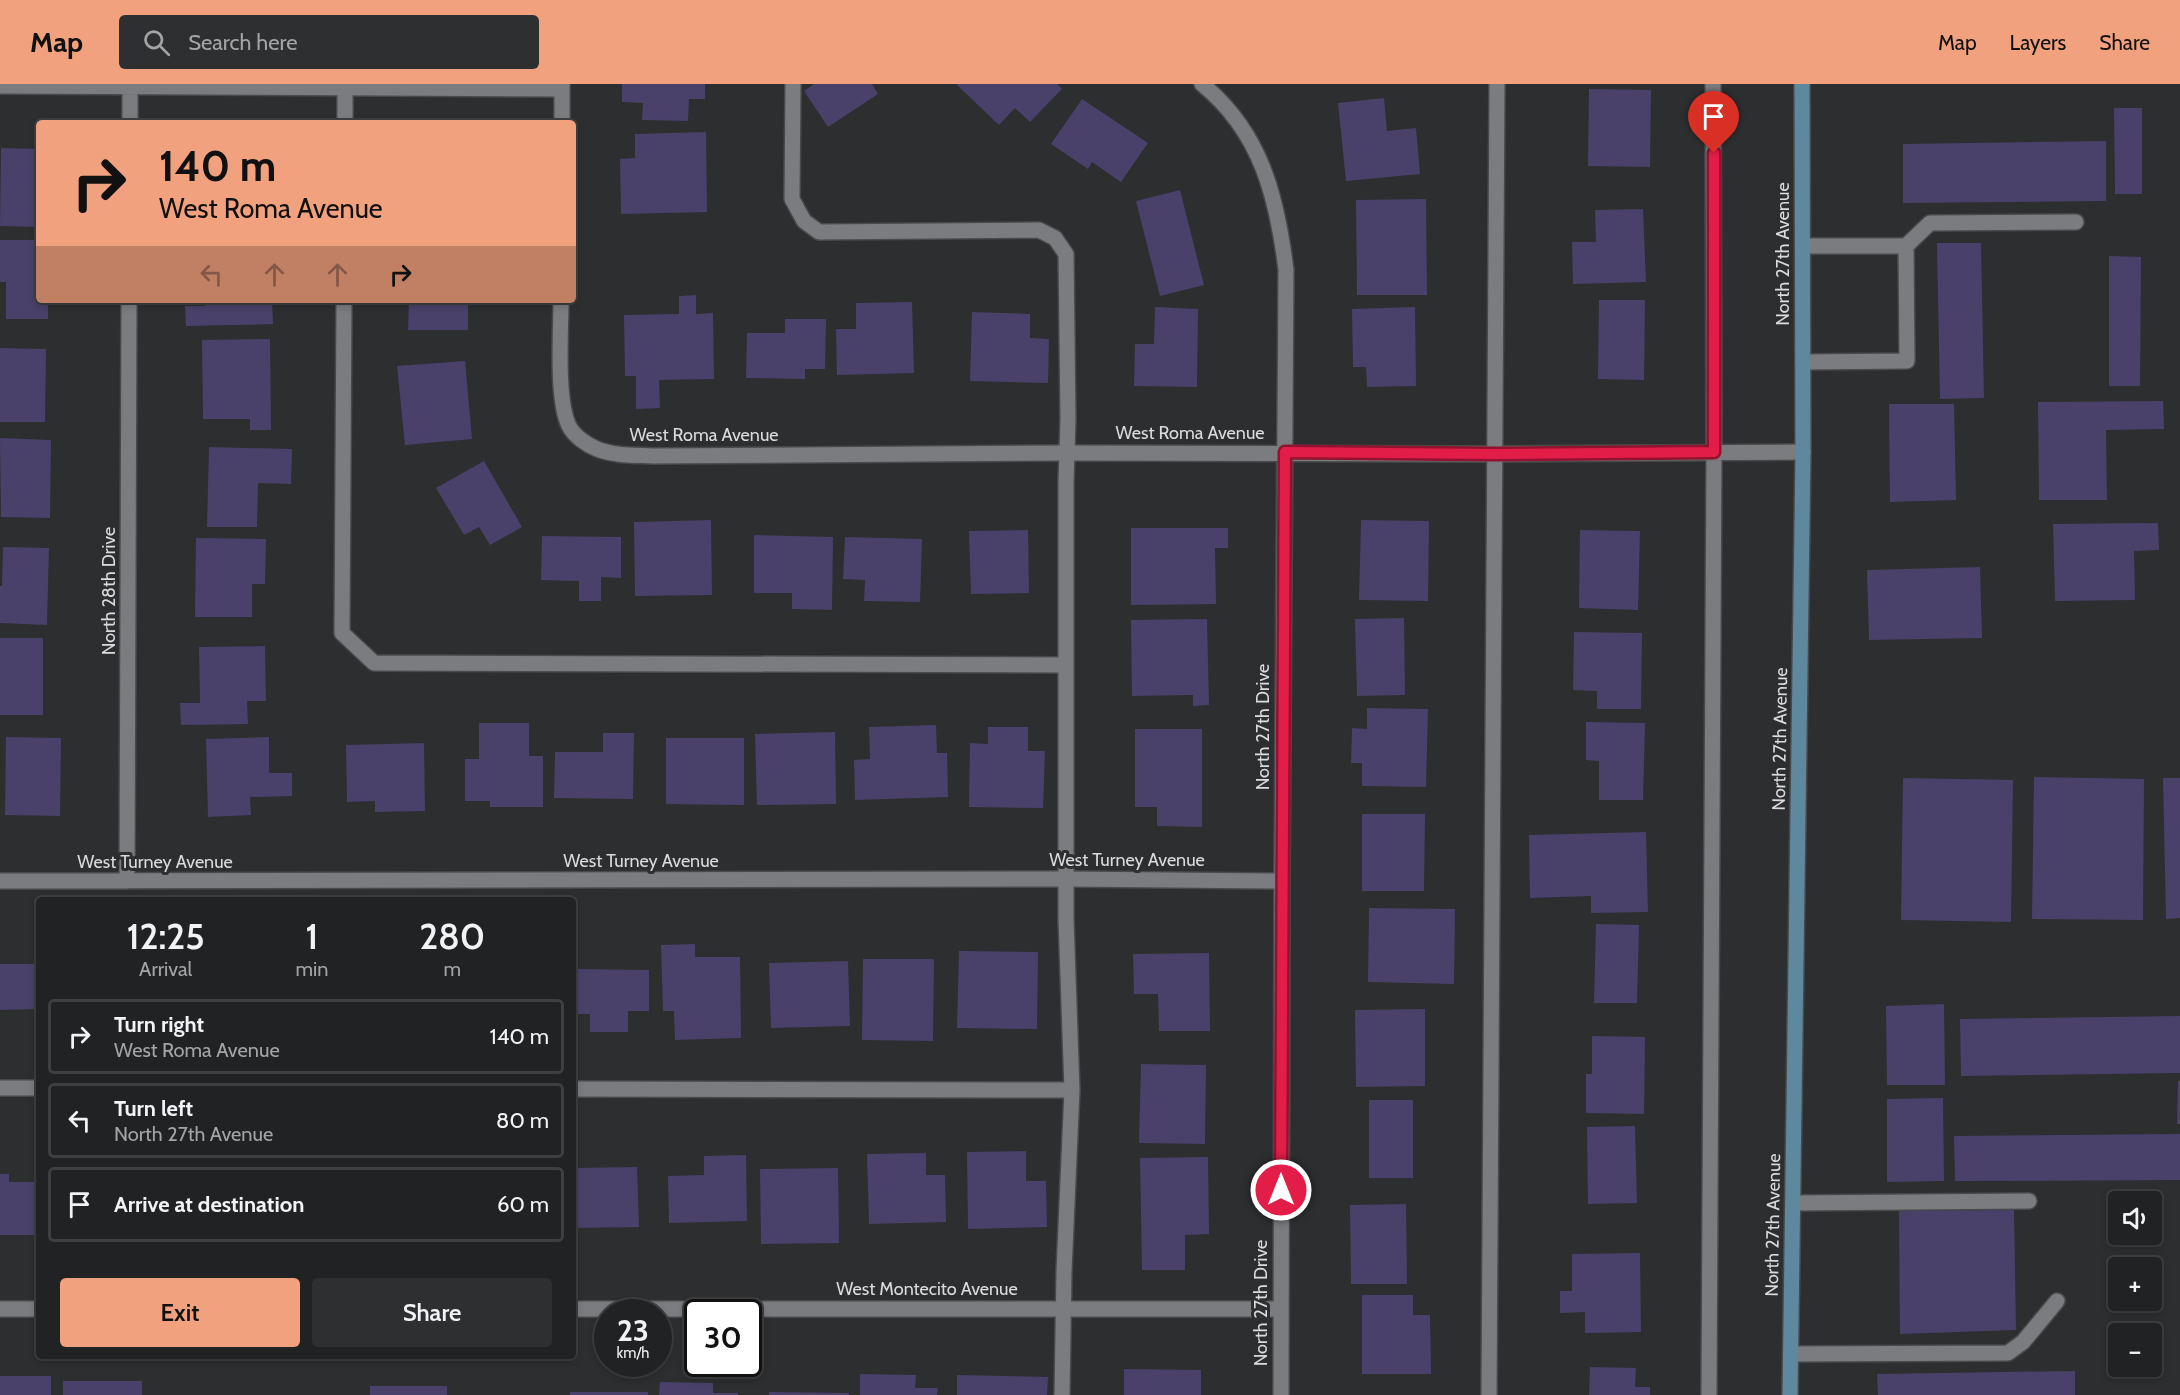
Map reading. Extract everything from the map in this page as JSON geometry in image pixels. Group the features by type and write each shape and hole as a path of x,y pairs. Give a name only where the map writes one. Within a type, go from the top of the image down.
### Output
{"main road":[{"name":"North 27th Avenue","path":"1791,1395 1803,452 1802,84"}],"street":[{"path":"793,84 792,199 804,221 819,232 1039,230 1055,238 1066,254 1066,879 1072,1090 1062,1395"},
{"name":"North 27th Drive","path":"1202,84 1216,96 1246,134 1268,179 1282,235 1286,270 1281,1395"},
{"path":"1489,1395 1497,84"},
{"path":"1709,1395 1714,452 1713,84"},
{"path":"345,85 345,120"},
{"path":"0,86 562,86 562,120"},
{"path":"130,87 130,120"},
{"path":"1803,246 1906,246 1930,223 2076,222"},
{"path":"1803,362 1906,361 1906,246"},
{"name":"North 28th Drive","path":"128,881 129,303"},
{"path":"344,303 342,633 374,663 1066,665"},
{"name":"West Roma Avenue","path":"561,303 561,365 565,410 569,426 580,439 595,448 610,453 653,456 1285,452 1495,454 1803,452"},
{"name":"West Turney Avenue","path":"0,881 1066,879 1282,881"},
{"path":"0,1088 36,1088"},
{"path":"576,1089 1072,1090"},
{"path":"1793,1203 2029,1201"},
{"path":"1791,1354 2008,1353 2023,1342 2057,1301"},
{"path":"0,1309 36,1309"},
{"name":"West Montecito Avenue","path":"576,1309 1281,1309"}],"building":[{"path":"622,84 705,84 705,99 689,99 688,121 642,120 643,103 622,102"},
{"path":"814,84 872,84 878,94 828,127 804,91"},
{"path":"958,84 1057,84 1062,89 1030,122 1015,108 999,125"},
{"path":"1589,89 1651,90 1650,167 1588,166"},
{"path":"1384,98 1387,131 1416,128 1420,174 1346,181 1338,103"},
{"path":"1082,99 1148,143 1121,182 1092,162 1088,169 1051,144"},
{"path":"2114,108 2142,108 2142,194 2115,194"},
{"path":"706,132 707,212 621,214 620,159 635,158 635,134"},
{"path":"2106,141 2106,201 1903,203 1903,144"},
{"path":"1,148 36,149 36,227 0,226"},
{"path":"1180,190 1204,285 1160,296 1136,201"},
{"path":"1426,199 1427,295 1357,295 1356,200"},
{"path":"1643,209 1646,282 1573,284 1572,242 1596,242 1595,210"},
{"path":"0,240 36,240 36,303 48,303 48,319 6,319 6,282 0,282"},
{"path":"1937,243 1981,243 1984,398 1940,399"},
{"path":"2109,256 2141,257 2140,386 2109,386"},
{"path":"696,295 696,314 713,313 714,379 659,380 660,408 636,409 636,376 625,376 624,315 679,314 679,296"},
{"path":"1599,300 1645,300 1644,380 1598,379"},
{"path":"912,302 914,373 837,375 836,329 856,329 856,303"},
{"path":"205,303 272,303 273,324 186,326 185,306 205,306"},
{"path":"409,303 468,303 468,330 408,330"},
{"path":"1155,307 1198,309 1197,387 1134,386 1135,344 1154,344"},
{"path":"1415,307 1416,386 1367,387 1366,367 1353,367 1352,309"},
{"path":"972,312 1030,314 1030,338 1049,339 1048,383 970,381"},
{"path":"785,319 826,319 825,369 805,369 805,379 746,378 747,333 785,333"},
{"path":"270,339 271,430 250,430 250,419 203,419 202,340"},
{"path":"0,348 46,349 45,422 0,422"},
{"path":"465,361 472,439 405,445 397,366"},
{"path":"2163,401 2164,429 2106,430 2107,500 2039,500 2038,402"},
{"path":"1889,404 1954,404 1956,500 1890,502"},
{"path":"0,438 51,440 50,518 1,517"},
{"path":"209,447 292,449 291,484 258,483 257,527 207,527"},
{"path":"484,461 522,527 490,545 479,527 464,535 436,488"},
{"path":"711,520 712,595 635,596 634,522"},
{"path":"1361,520 1429,521 1428,601 1359,600"},
{"path":"2158,523 2159,550 2134,551 2135,600 2055,601 2053,524"},
{"path":"1131,528 1228,528 1228,548 1215,548 1216,604 1131,605"},
{"path":"1028,530 1029,593 971,594 969,531"},
{"path":"1580,530 1640,531 1638,610 1579,608"},
{"path":"754,535 833,537 832,610 792,609 792,593 754,593"},
{"path":"542,536 621,537 621,578 601,577 601,601 579,601 579,581 541,580"},
{"path":"845,537 922,539 920,602 864,601 865,580 843,579"},
{"path":"196,538 266,539 265,584 252,584 252,617 195,617"},
{"path":"3,547 49,548 47,625 0,623"},
{"path":"1980,567 1982,638 1869,640 1867,570"},
{"path":"1404,618 1405,695 1357,696 1355,619"},
{"path":"1207,619 1209,705 1193,706 1193,695 1132,696 1131,620"},
{"path":"1574,632 1642,633 1641,709 1597,709 1597,691 1573,690"},
{"path":"0,638 43,638 43,715 0,715"},
{"path":"265,646 266,701 247,701 248,724 181,725 180,703 200,703 199,647"},
{"path":"1367,708 1428,709 1426,787 1362,786 1362,763 1351,763 1352,728 1367,729"},
{"path":"1586,722 1645,723 1643,800 1599,800 1599,761 1586,760"},
{"path":"479,723 529,723 529,756 543,756 543,807 490,807 490,801 465,801 465,759 479,759"},
{"path":"936,725 937,753 947,753 948,797 855,800 854,760 870,759 869,727"},
{"path":"988,727 1028,727 1028,751 1045,751 1043,808 969,807 970,743 988,744"},
{"path":"1135,729 1202,729 1202,827 1157,826 1157,807 1135,807"},
{"path":"835,732 836,804 757,805 755,734"},
{"path":"603,733 634,733 633,799 554,798 555,752 603,752"},
{"path":"6,737 61,738 60,816 5,815"},
{"path":"269,737 269,773 292,773 292,796 250,797 251,815 208,817 206,739"},
{"path":"666,738 744,738 744,805 666,804"},
{"path":"424,743 425,811 375,812 375,801 347,802 346,745"},
{"path":"2034,777 2144,779 2143,920 2032,919"},
{"path":"1903,778 2013,780 2011,922 1901,920"},
{"path":"2163,778 2180,778 2180,918 2166,919"},
{"path":"1362,814 1425,814 1424,891 1362,891"},
{"path":"1646,832 1648,912 1591,913 1591,896 1530,898 1529,835"},
{"path":"1369,908 1455,909 1454,984 1368,982"},
{"path":"1596,924 1639,925 1637,1003 1594,1003"},
{"path":"695,944 695,957 740,957 741,1038 675,1040 674,1011 663,1011 661,945"},
{"path":"959,951 1038,952 1037,1029 957,1028"},
{"path":"1209,953 1210,1031 1159,1031 1158,994 1134,994 1133,954"},
{"path":"863,959 934,959 933,1041 862,1040"},
{"path":"848,961 850,1026 771,1028 769,963"},
{"path":"0,964 36,964 36,1009 0,1010"},
{"path":"576,969 649,970 649,1011 628,1011 628,1032 590,1032 590,1014 576,1014"},
{"path":"1944,1004 1945,1085 1887,1085 1886,1006"},
{"path":"1425,1009 1425,1086 1356,1087 1355,1010"},
{"path":"2180,1016 2180,1073 1961,1076 1960,1019"},
{"path":"1592,1036 1645,1037 1644,1114 1586,1113 1586,1074 1592,1074"},
{"path":"1141,1064 1206,1065 1205,1144 1139,1143"},
{"path":"2178,1081 2180,1081 2180,1124 2177,1124"},
{"path":"1943,1098 1944,1181 1887,1182 1887,1099"},
{"path":"1369,1100 1413,1100 1413,1178 1369,1178"},
{"path":"1635,1126 1637,1203 1588,1204 1587,1127"},
{"path":"2180,1134 2180,1180 1955,1181 1954,1136"},
{"path":"1026,1151 1026,1181 1046,1181 1047,1227 968,1229 967,1152"},
{"path":"926,1153 926,1175 945,1175 946,1222 869,1224 867,1154"},
{"path":"746,1155 747,1221 669,1223 668,1176 704,1175 704,1156"},
{"path":"1208,1157 1209,1234 1185,1235 1185,1270 1142,1270 1140,1158"},
{"path":"637,1167 639,1227 576,1228 576,1168"},
{"path":"838,1168 839,1243 761,1244 760,1169"},
{"path":"0,1174 9,1174 9,1182 36,1182 36,1235 0,1235"},
{"path":"1406,1204 1407,1284 1351,1284 1350,1205"},
{"path":"2014,1210 2016,1330 1900,1334 1899,1211"},
{"path":"1640,1253 1641,1332 1585,1333 1585,1312 1560,1313 1560,1291 1572,1291 1572,1254"},
{"path":"1362,1295 1413,1295 1413,1315 1430,1315 1431,1374 1362,1374"},
{"path":"1590,1367 1636,1368 1635,1387 1650,1387 1650,1395 1589,1395"},
{"path":"1124,1369 1201,1370 1201,1395 1124,1395"},
{"path":"2075,1371 2075,1395 1878,1395 1877,1374"},
{"path":"860,1374 916,1375 915,1388 938,1388 937,1395 860,1395"},
{"path":"957,1375 1048,1377 1047,1395 957,1395"},
{"path":"0,1376 51,1376 51,1395 0,1395"},
{"path":"63,1381 142,1381 142,1395 63,1395"},
{"path":"660,1382 713,1383 713,1393 738,1393 738,1395 659,1395"},
{"path":"370,1386 447,1386 447,1395 370,1395"},
{"path":"570,1392 648,1392 648,1395 570,1395"},
{"path":"769,1392 849,1393 849,1395 769,1395"}],"route":[{"path":"1281,1190 1285,452 1495,454 1714,452 1714,153"}]}
